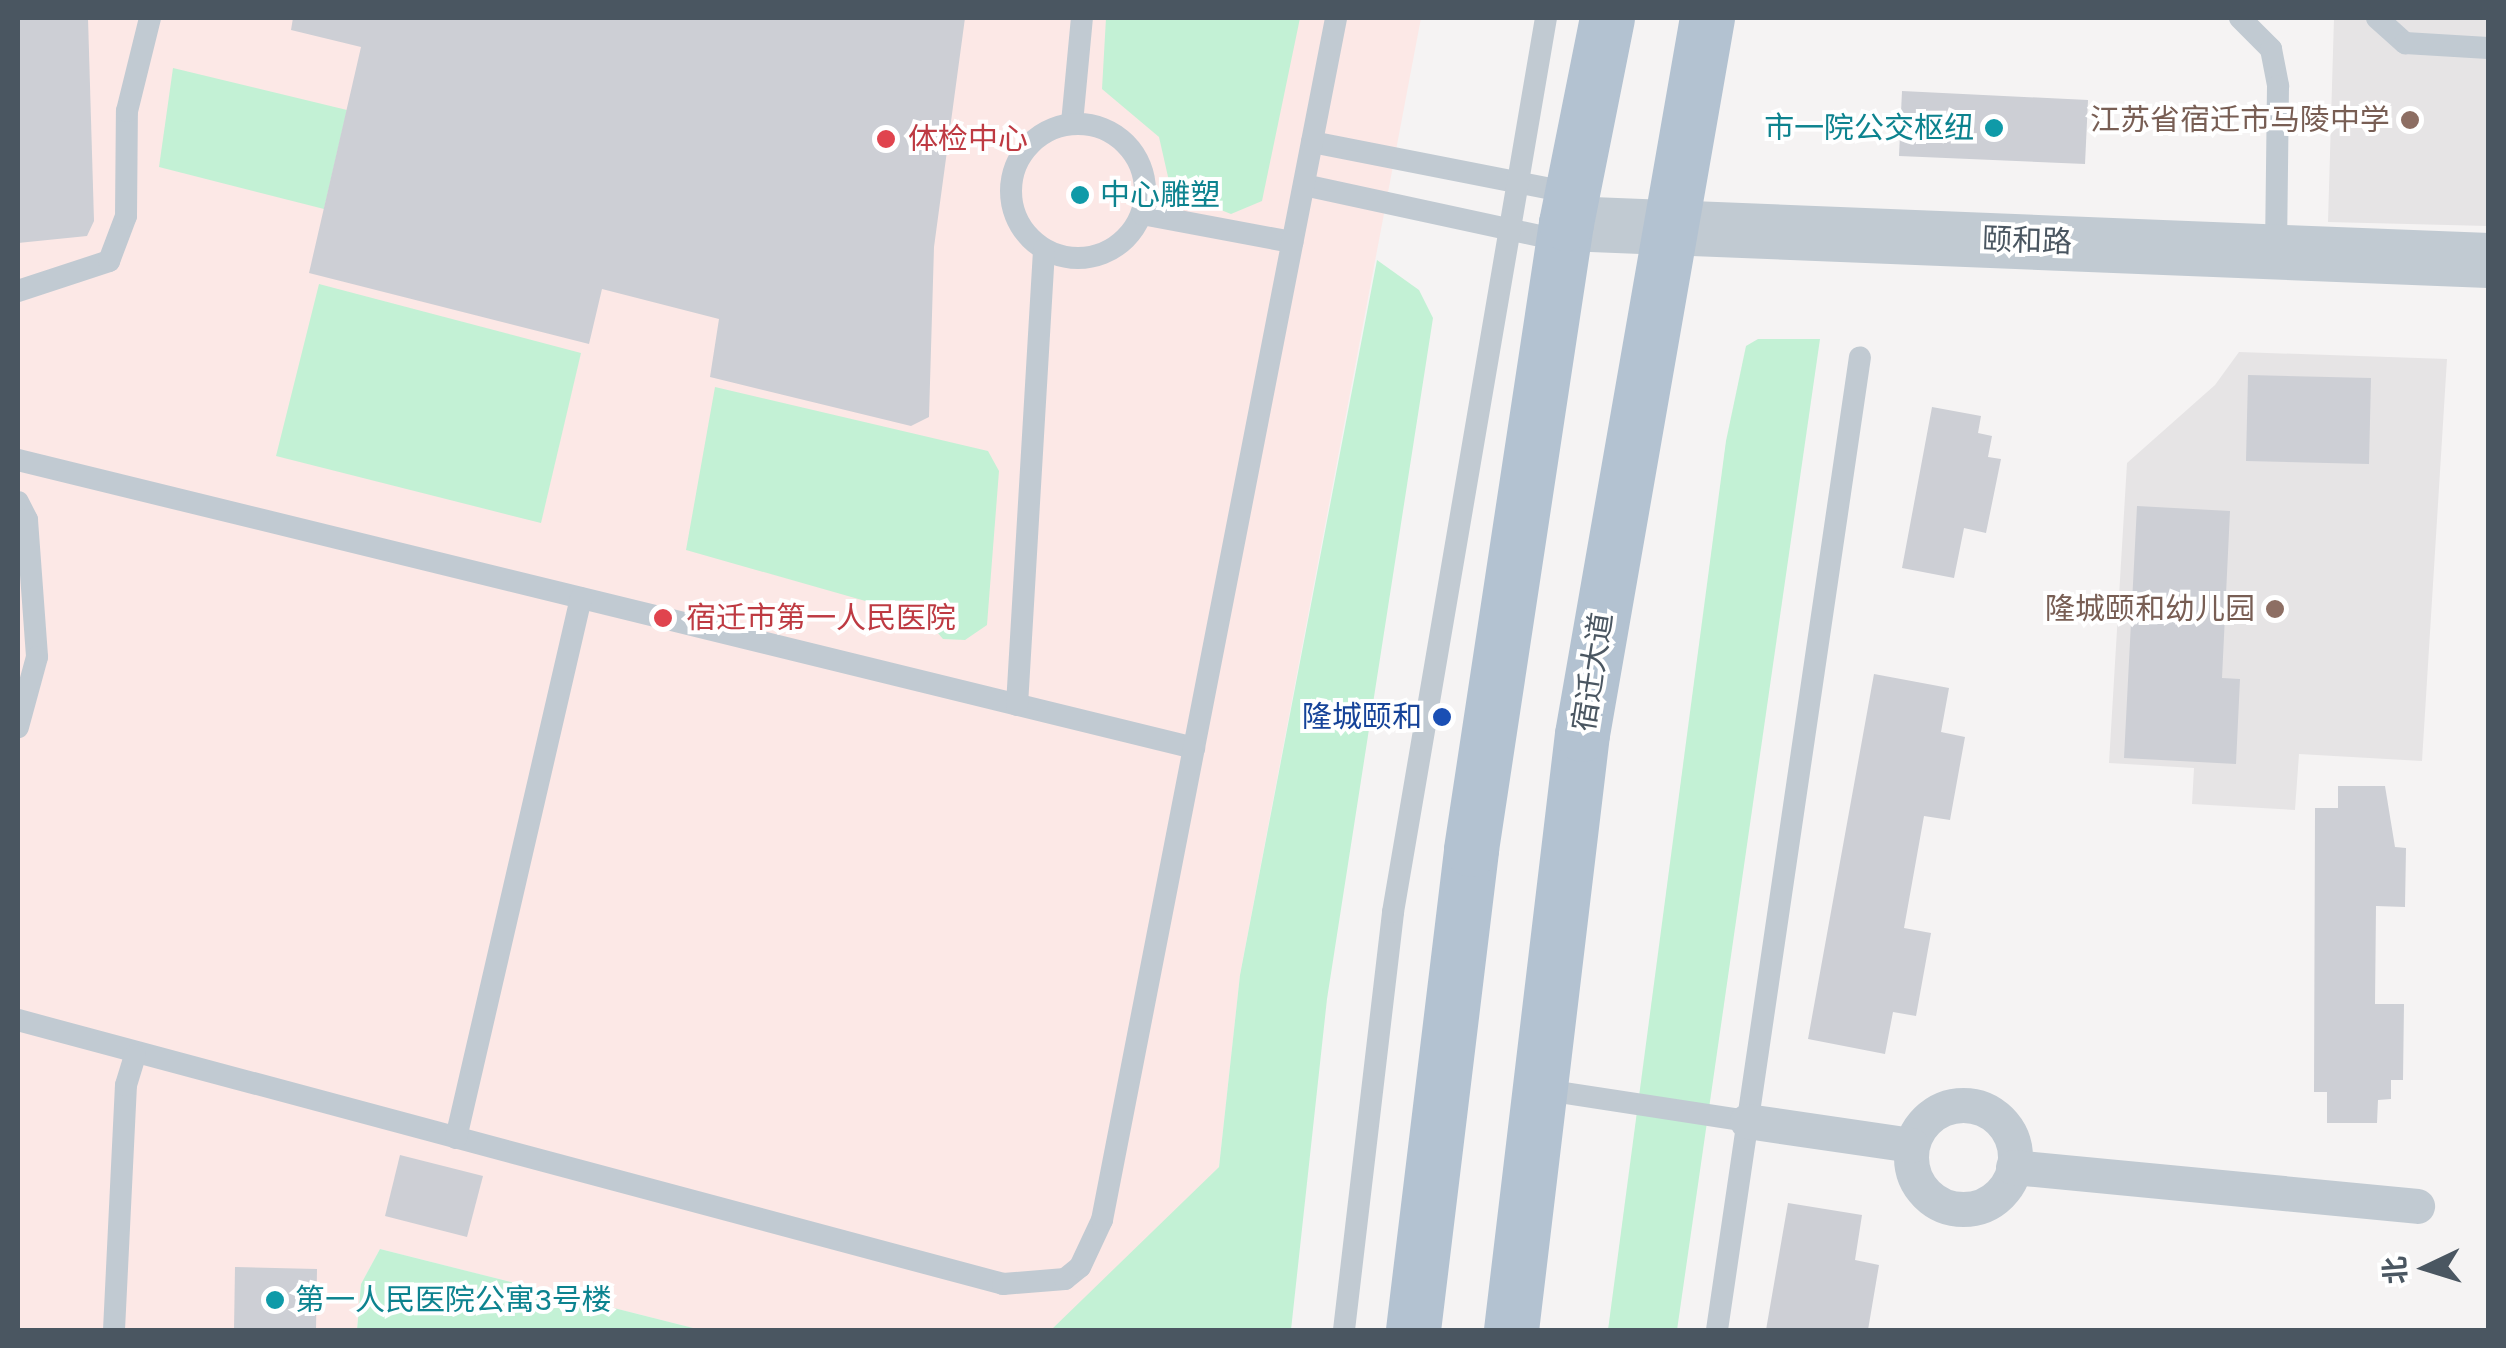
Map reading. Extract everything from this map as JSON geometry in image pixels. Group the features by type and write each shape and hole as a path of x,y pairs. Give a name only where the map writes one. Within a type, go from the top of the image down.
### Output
{"main road":[{"path":"1412,1330 1464,902 1567,219 1607,18"},
{"name":"宿迁大道","path":"1510,1330 1582,734 1667,228 1707,18"}],"street":[{"name":"颐和路","path":"1567,219 1667,228 2488,260"},
{"path":"1977,1107 2005,1126 2014,1167 1990,1202 1956,1210 1915,1180 1911,1145 1929,1116 1977,1107"},
{"path":"1748,1121 1911,1145"},
{"path":"2014,1167 2417,1206"}],"lane":[{"path":"18,291 109,261 126,216 128,111 150,18"},
{"path":"1072,123 1082,18"},
{"path":"18,1020 136,1055 1004,1284 1065,1279 1102,1220 1336,18"},
{"path":"1344,1330 1393,912 1506,228 1546,18"},
{"path":"2240,18 2271,49 2278,86 2276,251"},
{"path":"2377,18 2405,43 2488,48"},
{"path":"1072,123 1114,133 1130,148 1146,191 1142,214 1112,250 1090,258 1044,250 1016,218 1012,176 1034,139 1072,123"},
{"path":"1312,142 1514,182 1567,219"},
{"path":"1304,185 1506,228 1567,219"},
{"path":"1142,214 1292,242"},
{"path":"1017,704 1044,250"},
{"path":"1717,1330 1860,357"},
{"path":"18,460 1194,748"},
{"path":"18,502 27,520 37,657 18,727"},
{"path":"456,1138 580,598"},
{"path":"114,1330 126,1085 136,1055"},
{"path":"1539,1089 1748,1121"}],"shaded area":[{"name":"宿迁市第一人民医院","path":"18,18 1421,18 1240,975 1219,1167 1076,1314 1051,1330 701,1330 380,1249 361,1284 357,1330 18,1330"},
{"name":"江苏省宿迁市马陵中学","path":"2334,18 2488,18 2488,226 2328,222"},
{"name":"隆城颐和幼儿园","path":"2239,352 2447,359 2422,761 2299,754 2295,810 2192,804 2194,768 2109,763 2127,463 2215,385"}],"green space":[{"path":"1106,18 1300,18 1262,201 1231,214 1171,190 1159,137 1102,89"},
{"path":"173,68 347,110 324,209 159,167"},
{"path":"1377,260 1419,290 1433,318 1327,999 1291,1330 1051,1330 1219,1167 1240,975"},
{"path":"319,284 581,353 541,523 276,456"},
{"path":"1758,339 1820,339 1677,1330 1608,1330 1726,441 1746,346"},
{"path":"715,387 988,451 999,471 987,625 965,640 943,639 925,618 686,550"},
{"path":"380,1249 701,1330 357,1330 361,1284"}],"building":[{"path":"18,18 88,18 94,221 87,236 18,243"},
{"path":"293,18 965,18 934,247 929,417 911,426 710,377 719,319 602,289 589,344 309,273 361,47 291,30"},
{"name":"市一院公交枢纽","path":"1902,91 2088,100 2085,164 1899,156"},
{"path":"2248,375 2371,378 2369,464 2246,461"},
{"path":"1932,407 1981,416 1978,433 1992,436 1988,457 2001,459 1986,533 1964,528 1954,578 1902,568"},
{"path":"2137,506 2230,511 2222,678 2240,679 2236,764 2124,758"},
{"path":"1874,674 1949,688 1941,732 1965,737 1950,820 1924,816 1904,928 1931,933 1916,1016 1893,1012 1885,1054 1808,1039"},
{"path":"2338,786 2385,786 2395,847 2406,848 2405,907 2376,906 2375,1004 2404,1004 2403,1080 2391,1080 2391,1099 2378,1100 2377,1123 2327,1123 2327,1092 2314,1092 2315,808 2338,808"},
{"path":"400,1155 483,1176 467,1237 385,1216"},
{"path":"1788,1203 1862,1215 1855,1260 1879,1265 1868,1330 1766,1330"},
{"name":"第一人民医院公寓3号楼","path":"235,1267 317,1269 316,1330 234,1330"}],"place":[{"name":"江苏省宿迁市马陵中学","path":"2410,120"},
{"name":"市一院公交枢纽","path":"1994,128"},
{"name":"体检中心","path":"886,139"},
{"name":"中心雕塑","path":"1080,195"},
{"name":"隆城颐和幼儿园","path":"2275,609"},
{"name":"宿迁市第一人民医院","path":"663,618"},
{"name":"隆城颐和","path":"1442,717"},
{"name":"第一人民医院公寓3号楼","path":"275,1300"}]}
